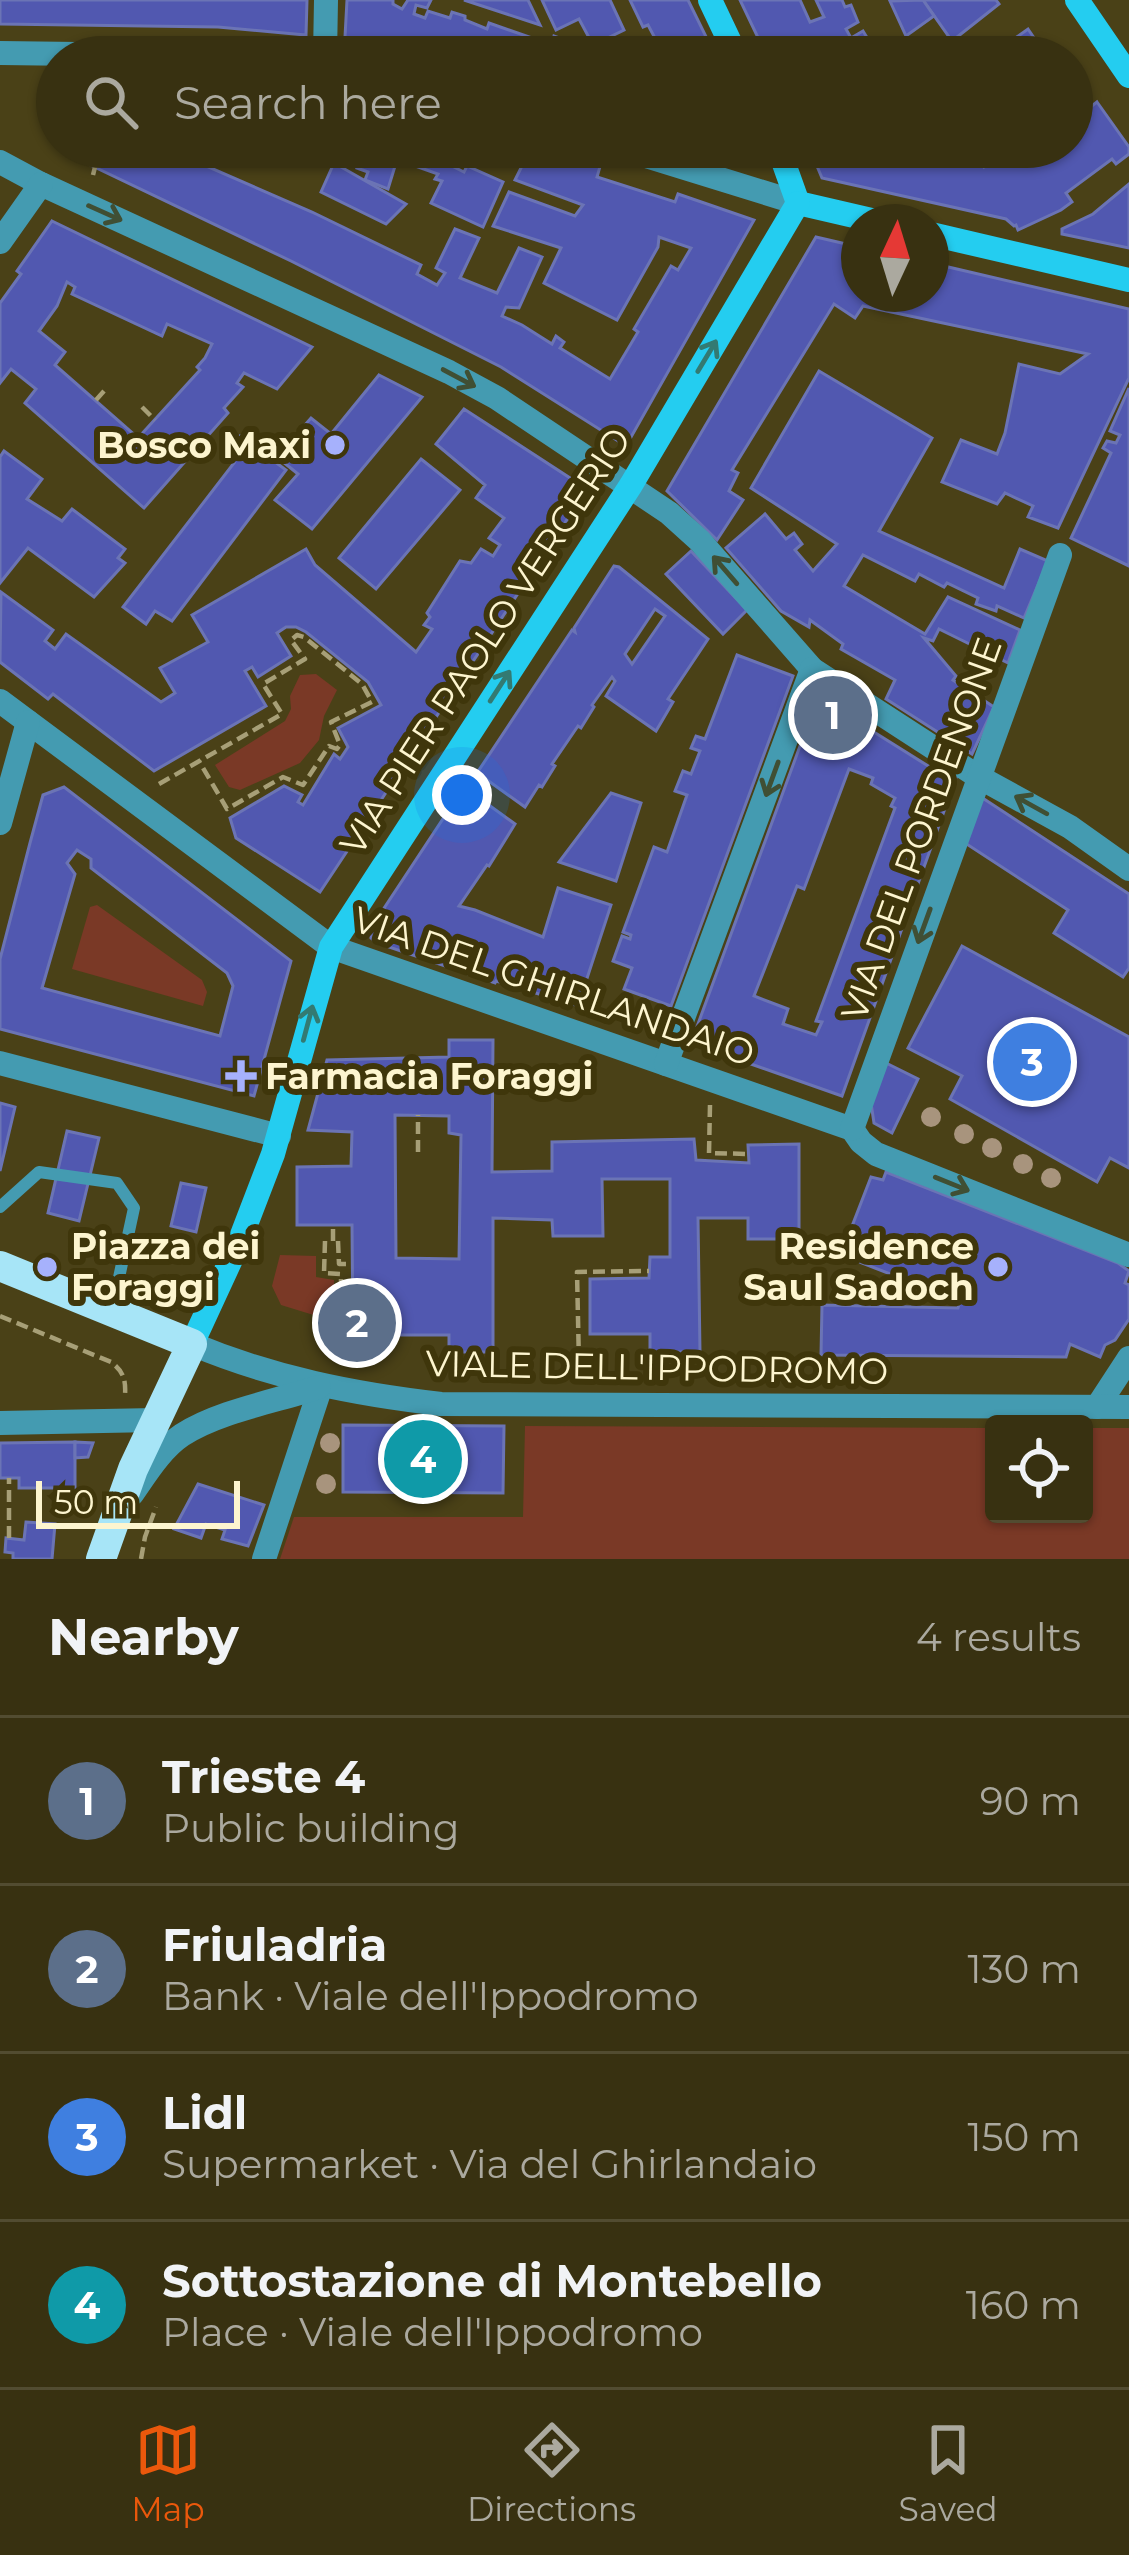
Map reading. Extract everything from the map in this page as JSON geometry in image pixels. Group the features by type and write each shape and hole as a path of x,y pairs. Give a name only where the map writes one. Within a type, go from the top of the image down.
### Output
{"main road":[{"path":"710,0 727,36"},
{"path":"1077,0 1129,76"},
{"path":"786,168 798,203 841,213"},
{"name":"VIA PIER PAOLO VERGERIO","path":"279,1136 331,947 631,485 798,203"},
{"path":"949,238 1129,280"},
{"path":"101,1557 133,1469 240,1240 279,1136"},
{"path":"0,1266 192,1344"}],"street":[{"path":"326,0 326,36"},
{"path":"0,53 36,53"},
{"path":"0,162 497,398 669,513 700,541 812,669 977,776 1070,827 1129,869"},
{"path":"685,168 798,203"},
{"path":"0,242 41,184"},
{"name":"VIA DEL PORDENONE","path":"852,1129 1060,555"},
{"path":"666,1064 812,669"},
{"name":"VIA DEL GHIRLANDAIO","path":"0,701 331,947 852,1129 876,1154 1129,1255"},
{"path":"0,823 28,722"},
{"path":"0,1063 279,1136"},
{"name":"VIALE DELL'IPPODROMO","path":"192,1344 236,1363 321,1386 441,1404 1129,1407"},
{"path":"1097,1407 1129,1358"},
{"path":"101,1557 131,1495 154,1462 182,1436 214,1420 321,1386"},
{"path":"264,1559 321,1386"},
{"path":"0,1423 155,1420"}],"lane":[{"path":"0,1207 39,1172 117,1184 134,1208 112,1311"}],"path":[{"path":"96,400 105,390"},
{"path":"142,407 154,420"},
{"path":"159,784 282,714 263,684 305,659 291,640 297,635 362,684 372,702 331,722 340,745 337,749 329,746 303,785"},
{"path":"200,761 227,808 284,777 303,785 308,796"},
{"path":"710,1105 709,1153 748,1154"},
{"path":"418,1115 418,1152"},
{"path":"333,1225 324,1274 341,1274 341,1343"},
{"path":"332,1241 339,1264 352,1264"},
{"path":"579,1364 577,1272 649,1271"},
{"path":"0,1316 111,1362 126,1382 125,1395 118,1399"},
{"path":"9,1478 9,1538"},
{"path":"141,1559 159,1498"}],"shaded area":[{"path":"316,674 337,690 319,740 300,763 240,790 229,787 215,765 285,721 300,675"},
{"path":"97,905 202,980 207,992 203,1006 72,969 90,907"},
{"path":"280,1255 316,1256 316,1277 334,1280 333,1321 281,1305 272,1286"},
{"path":"525,1426 985,1428 985,1523 1093,1523 1093,1428 1129,1428 1129,1559 280,1559 294,1517 523,1517"}],"building":[{"path":"0,0 307,0 306,35 218,27 0,24"},
{"path":"347,0 393,0 402,9 408,0 431,0 427,8 416,5 414,14 425,18 428,11 450,18 452,12 487,29 489,23 526,36 345,36"},
{"path":"464,0 528,0 540,25"},
{"path":"542,0 610,0 624,30 612,36 588,36 579,19 556,30"},
{"path":"630,0 688,0 706,36 654,36 648,25 643,27"},
{"path":"740,0 800,0 810,22 824,17 816,0 842,0 845,7 851,5 858,22 846,29 850,36 757,36"},
{"path":"923,0 996,0 999,4 958,36 948,36"},
{"path":"923,0 934,16 906,36 890,1"},
{"path":"1097,102 1129,147 1129,154 1116,164 1112,159 1066,193 1072,202 1061,210 1018,230 1006,219 822,178 818,168 1093,168 1093,105"},
{"path":"96,168 211,168 421,265 417,274 437,285 445,273 436,268 455,229 479,238 460,278 497,293 519,248 542,257 519,308 506,307 502,316 552,344 556,336 564,342 560,348 610,379 671,266 678,270 691,248 659,237 658,247 617,320 544,283 561,248 493,226 509,192 575,216 583,205 515,180 521,168 600,168 597,177 675,202 678,194 754,220 626,446 501,367"},
{"path":"332,168 343,168 406,204 386,224 321,192"},
{"path":"357,168 394,168 388,189 365,180 368,172"},
{"path":"421,168 464,172 472,168 503,182 483,227 431,203 442,181 435,179 438,174"},
{"path":"1129,184 1129,248 1062,234 1062,229 1093,214"},
{"path":"52,221 312,347 277,389 244,373 237,383 243,387 224,408 228,413 144,508 25,403 36,389 11,369 0,383 0,303 21,274 17,271","holes":["67,282 75,287 72,294 162,336 167,324 212,344 197,367 200,370 138,438 55,365 65,352 39,331"]},
{"path":"816,237 841,243 841,309 834,304 732,470 738,473 729,491 743,500 717,540 667,491"},
{"path":"949,267 1129,309 1129,378 1058,528 1028,517 1033,506 1005,493 997,504 942,482 961,440 997,454 1019,364 1060,374 1088,354 891,312 949,312"},
{"path":"819,371 932,438 879,531 1004,588 1020,549 1048,561 1024,618 997,606 996,611 976,604 978,598 947,583 944,587 919,574 915,581 863,555 844,586 925,634 948,597 1020,630 1008,663 939,629 933,641 924,638 956,676 953,680 994,707 972,754 886,699 895,680 841,649 843,644 810,620 809,627 781,611 726,548 765,514 786,539 794,533 802,544 795,550 813,571 837,544 751,488"},
{"name":"Bosco Maxi","path":"379,375 422,397 312,529 275,500 298,474 277,457 311,418 331,434"},
{"path":"1129,388 1129,566 1071,538 1111,453 1103,448 1107,441 1116,443 1120,435 1110,431"},
{"path":"464,409 584,487 580,491 584,494 320,892 236,838 230,818 284,786 302,795 298,802 303,805 334,754 340,759 348,747 338,728 381,705 368,682 306,632 286,627 277,633 291,656 258,677 252,667 245,671 266,706 154,771 53,694 48,699 0,662 1,592 53,630 45,641 55,649 66,634 161,702 175,693 160,668 208,642 192,615 306,549 315,565 416,652 432,629 424,625 430,617 427,613 460,561 471,563 481,549 493,556 500,545 489,538 504,518 476,498 485,485 436,444"},
{"path":"240,436 286,470 172,621 155,611 146,624 123,607 234,463 223,457"},
{"path":"4,451 42,479 27,499 62,521 72,509 125,549 118,558 125,563 94,597 28,548 0,583 0,457"},
{"path":"421,459 460,490 376,589 339,558"},
{"path":"691,551 747,610 723,634 666,574"},
{"path":"614,566 708,639 668,699 673,702 656,731 606,696 615,681 612,677 525,807 475,776","holes":["655,609 665,616 632,664 625,654"]},
{"path":"737,655 793,676 671,1006 624,989 632,968 613,961 622,936 630,939 623,932 654,847 667,852 687,795 675,791 683,771 691,774 700,751 691,748 696,736 705,739"},
{"path":"818,697 933,769 936,764 957,775 842,1096 691,1043","holes":["849,769 873,778 871,784 895,798 891,806 895,808 816,1021 822,1022 816,1035 783,1024 788,1009 754,996 797,886 804,889"]},
{"path":"64,787 291,961 254,1096 0,1029 0,959 43,795","holes":["77,850 91,859 91,868 227,973 233,986 220,1036 42,988 75,874 67,863"]},
{"path":"464,787 515,824 459,906 543,937 558,888 611,905 578,1006 495,983 371,938 371,928"},
{"path":"611,793 641,803 616,881 559,862"},
{"path":"981,797 1129,894 1129,968 1123,977 1054,933 1068,910 965,843"},
{"path":"962,946 1129,1037 1129,1168 1110,1158 1097,1182 950,1099 962,1076 908,1048"},
{"path":"449,1040 493,1040 492,1172 552,1171 552,1142 694,1139 696,1160 749,1163 748,1145 799,1144 799,1239 748,1239 748,1218 698,1218 700,1352 650,1352 650,1334 590,1334 590,1279 649,1278 650,1257 670,1257 670,1179 602,1179 603,1236 553,1236 552,1220 493,1218 493,1352 449,1352 449,1335 353,1335 352,1225 297,1225 297,1167 351,1166 352,1132 308,1130 327,1060 449,1057","holes":["395,1115 449,1116 449,1133 461,1135 459,1259 396,1258"]},
{"path":"886,1063 918,1079 892,1133 874,1123 871,1103"},
{"path":"0,1103 15,1107 0,1171"},
{"path":"67,1131 99,1138 79,1221 48,1213"},
{"name":"Residence Saul Sadoch","path":"886,1172 1129,1271 1125,1283 1129,1285 1129,1319 1115,1340 1105,1345 1100,1357 1070,1344 1066,1357 821,1355 822,1305 958,1308 960,1301 849,1258 854,1249 844,1247 871,1177 883,1180"},
{"path":"181,1183 206,1188 196,1232 171,1226"},
{"path":"343,1425 504,1426 503,1493 343,1492"},
{"path":"75,1442 75,1488 19,1488 19,1478 0,1478 0,1443"},
{"path":"75,1442 93,1443 88,1457 75,1458"},
{"path":"198,1484 264,1505 248,1546 222,1539 225,1530 206,1524 201,1538 174,1529"},
{"path":"26,1522 55,1524 52,1559 13,1559 13,1553 5,1552 6,1538 24,1540"}],"place":[{"name":"Bosco Maxi","path":"335,445"},
{"name":"Trieste 4","path":"833,715"},
{"name":"Lidl","path":"1032,1062"},
{"name":"Farmacia Foraggi","path":"241,1076"},
{"name":"Piazza dei Foraggi","path":"47,1267"},
{"name":"Residence Saul Sadoch","path":"998,1267"},
{"name":"Friuladria","path":"357,1323"},
{"name":"Sottostazione di Montebello","path":"423,1459"}]}
